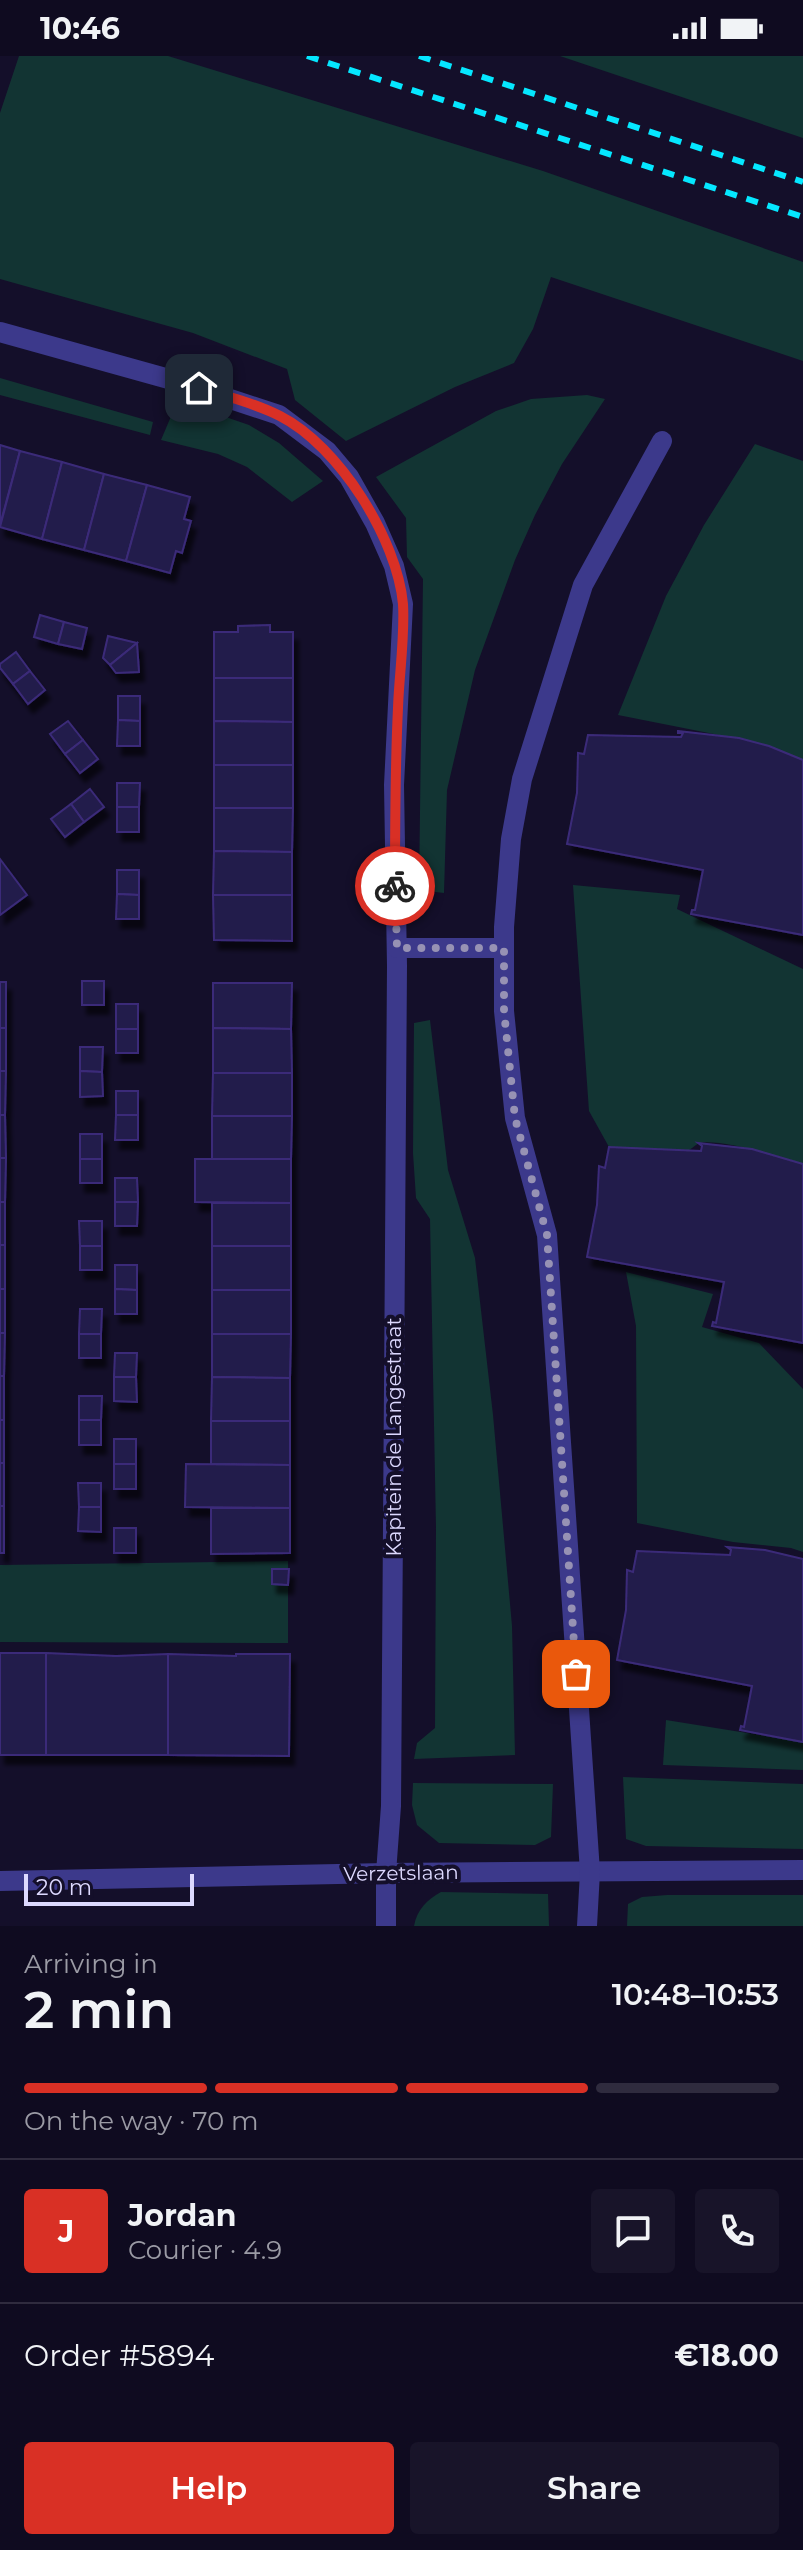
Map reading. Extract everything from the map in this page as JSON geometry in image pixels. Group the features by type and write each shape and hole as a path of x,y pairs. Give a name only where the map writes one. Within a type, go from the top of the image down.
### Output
{"street":[{"name":"Kapitein de Langestraat","path":"0,332 176,381 279,415 327,451 349,477 375,523 394,566 403,604 394,785 397,948 391,1793 386,1926"},
{"path":"587,1926 590,1872 547,1235 515,1118 504,1011 504,948 511,839 522,779 551,683 583,585 662,441"},
{"path":"397,948 504,948"},
{"name":"Verzetslaan","path":"0,1881 386,1873 803,1870"}],"green space":[{"path":"19,56 168,56 543,171 803,262 803,361 551,277 533,329 514,363 455,387 346,441 295,400 287,369 193,333 0,279 0,113"},
{"path":"560,56 803,56 803,138"},
{"path":"0,378 153,422 150,435 0,395"},
{"path":"587,395 605,399 562,464 535,515 515,560 475,670 447,790 444,893 419,890 423,579 407,557 406,518 376,477 496,411 531,399"},
{"path":"188,404 249,425 279,443 323,481 292,502 247,467 218,454 161,440 172,414"},
{"path":"755,444 803,461 803,760 754,742 618,715 666,596 704,525"},
{"path":"573,885 680,895 677,909 803,969 803,1164 721,1143 699,1143 689,1150 609,1147 589,1111"},
{"path":"430,1020 448,1170 475,1258 512,1626 515,1755 414,1759 417,1743 435,1728 436,1528 430,1219 416,1198 413,1153 414,1023"},
{"path":"626,1272 713,1294 702,1327 759,1343 803,1389 803,1552 637,1523 636,1326"},
{"path":"288,1561 288,1643 0,1642 0,1565"},
{"path":"666,1720 803,1742 803,1770 663,1765"},
{"path":"623,1777 803,1784 803,1849 646,1846 626,1839"},
{"path":"413,1783 553,1784 551,1837 535,1845 439,1843 417,1825 412,1805"},
{"path":"441,1892 548,1894 549,1926 414,1926 423,1906"},
{"path":"803,1895 803,1926 627,1926 628,1904 642,1897"}],"building":[{"path":"0,445 20,451 0,525"},
{"path":"20,451 62,462 42,539 0,527"},
{"path":"62,462 104,474 84,550 42,539"},
{"path":"104,474 147,485 126,561 84,550"},
{"path":"147,485 190,497 184,519 191,521 182,553 176,551 170,573 126,561"},
{"path":"40,615 64,622 58,644 34,637"},
{"path":"64,622 87,628 82,649 58,644"},
{"path":"270,625 270,632 293,632 293,678 214,678 214,632 238,632 238,626"},
{"path":"108,636 137,643 110,665 103,658"},
{"path":"137,643 139,672 116,673 110,665"},
{"path":"16,652 30,671 13,684 0,664"},
{"path":"30,671 45,690 28,704 13,684"},
{"path":"214,678 293,678 293,722 214,721"},
{"path":"118,696 140,696 140,721 118,720"},
{"path":"118,720 140,721 140,746 117,746"},
{"path":"68,721 83,740 65,754 50,734"},
{"path":"214,721 293,722 293,765 214,765"},
{"path":"678,731 739,738 803,760 803,935 691,914 695,910 703,870 567,844 577,793 578,753 584,754 588,735 681,737 683,733"},
{"path":"83,740 98,759 80,773 65,754"},
{"path":"214,765 293,765 293,808 214,808"},
{"path":"117,783 140,783 139,807 117,807"},
{"path":"90,789 104,807 84,822 71,804"},
{"path":"71,804 84,822 65,837 51,819"},
{"path":"117,807 139,807 139,832 117,832"},
{"path":"214,808 293,808 292,852 214,851"},
{"path":"214,851 292,852 292,895 213,895"},
{"path":"0,859 27,895 0,915"},
{"path":"117,870 139,870 139,895 117,894"},
{"path":"117,894 139,895 139,919 116,919"},
{"path":"213,895 292,895 292,941 214,940"},
{"path":"82,981 104,981 104,1005 82,1005"},
{"path":"0,982 6,982 6,1028 0,1028"},
{"path":"213,983 292,983 291,1029 213,1028"},
{"path":"116,1004 138,1004 138,1029 116,1029"},
{"path":"0,1028 6,1028 6,1071 0,1071"},
{"path":"213,1028 291,1029 292,1073 213,1073"},
{"path":"116,1029 138,1029 138,1053 116,1053"},
{"path":"80,1047 103,1047 102,1072 80,1071"},
{"path":"0,1071 6,1071 5,1115 0,1115"},
{"path":"80,1071 102,1072 103,1096 80,1097"},
{"path":"213,1073 292,1073 292,1116 212,1116"},
{"path":"116,1091 138,1091 138,1115 116,1115"},
{"path":"0,1115 5,1115 6,1158 0,1158"},
{"path":"116,1115 138,1115 138,1140 115,1140"},
{"path":"212,1116 292,1116 291,1159 212,1159"},
{"path":"80,1134 102,1134 102,1159 80,1159"},
{"path":"698,1143 752,1149 803,1164 803,1343 712,1326 713,1322 716,1323 724,1282 587,1257 597,1205 599,1166 605,1168 609,1147 701,1151 702,1146"},
{"path":"0,1158 6,1158 5,1202 0,1202"},
{"path":"80,1159 102,1159 102,1183 80,1183"},
{"path":"195,1159 291,1159 291,1203 195,1202"},
{"path":"115,1178 137,1178 138,1202 115,1202"},
{"path":"0,1202 5,1202 5,1245 0,1245"},
{"path":"115,1202 138,1202 137,1226 115,1226"},
{"path":"212,1203 291,1203 291,1246 212,1246"},
{"path":"79,1221 102,1221 102,1246 80,1246"},
{"path":"0,1245 5,1245 5,1289 0,1289"},
{"path":"80,1246 102,1246 102,1270 80,1270"},
{"path":"212,1246 291,1246 291,1290 212,1290"},
{"path":"115,1265 137,1265 137,1290 115,1289"},
{"path":"0,1289 5,1289 5,1333 0,1333"},
{"path":"115,1289 137,1290 137,1314 115,1314"},
{"path":"212,1290 291,1290 291,1334 212,1334"},
{"path":"80,1309 102,1309 101,1334 79,1334"},
{"path":"0,1333 5,1333 4,1376 0,1376"},
{"path":"79,1334 101,1334 101,1358 79,1358"},
{"path":"212,1334 291,1334 290,1378 212,1377"},
{"path":"115,1353 137,1353 136,1377 114,1377"},
{"path":"0,1376 4,1376 4,1420 0,1420"},
{"path":"114,1377 136,1377 137,1402 114,1401"},
{"path":"212,1377 290,1378 290,1421 211,1421"},
{"path":"79,1396 102,1396 101,1420 79,1420"},
{"path":"0,1420 4,1420 4,1463 0,1463"},
{"path":"79,1420 101,1420 101,1445 79,1445"},
{"path":"211,1421 290,1421 290,1465 211,1464"},
{"path":"114,1439 136,1439 136,1464 114,1464"},
{"path":"0,1463 4,1463 4,1506 0,1506"},
{"path":"114,1464 136,1464 136,1489 114,1489"},
{"path":"186,1464 290,1465 290,1508 185,1507"},
{"path":"78,1483 101,1483 101,1507 79,1507"},
{"path":"0,1506 4,1506 4,1553 0,1553"},
{"path":"79,1507 101,1507 101,1532 78,1531"},
{"path":"211,1508 290,1508 290,1553 211,1554"},
{"path":"114,1528 136,1528 136,1553 114,1553"},
{"path":"727,1547 765,1550 803,1559 803,1742 740,1730 741,1726 744,1727 752,1686 617,1660 626,1610 627,1570 633,1572 637,1551 730,1555 731,1550"},
{"path":"272,1569 289,1569 288,1585 272,1584"},
{"path":"0,1653 46,1653 46,1755 0,1755"},
{"path":"46,1653 116,1656 168,1654 168,1755 46,1755"},
{"path":"168,1654 290,1654 289,1756 168,1755"}],"railway":[{"path":"307,56 803,217"},
{"path":"419,56 803,182"}],"way so far":[{"path":"395,886 397,948 504,948 504,1011 515,1118 547,1235 576,1674"}],"route":[{"path":"199,388 279,415 327,451 349,477 375,523 394,566 403,604 394,785 395,886"}]}
